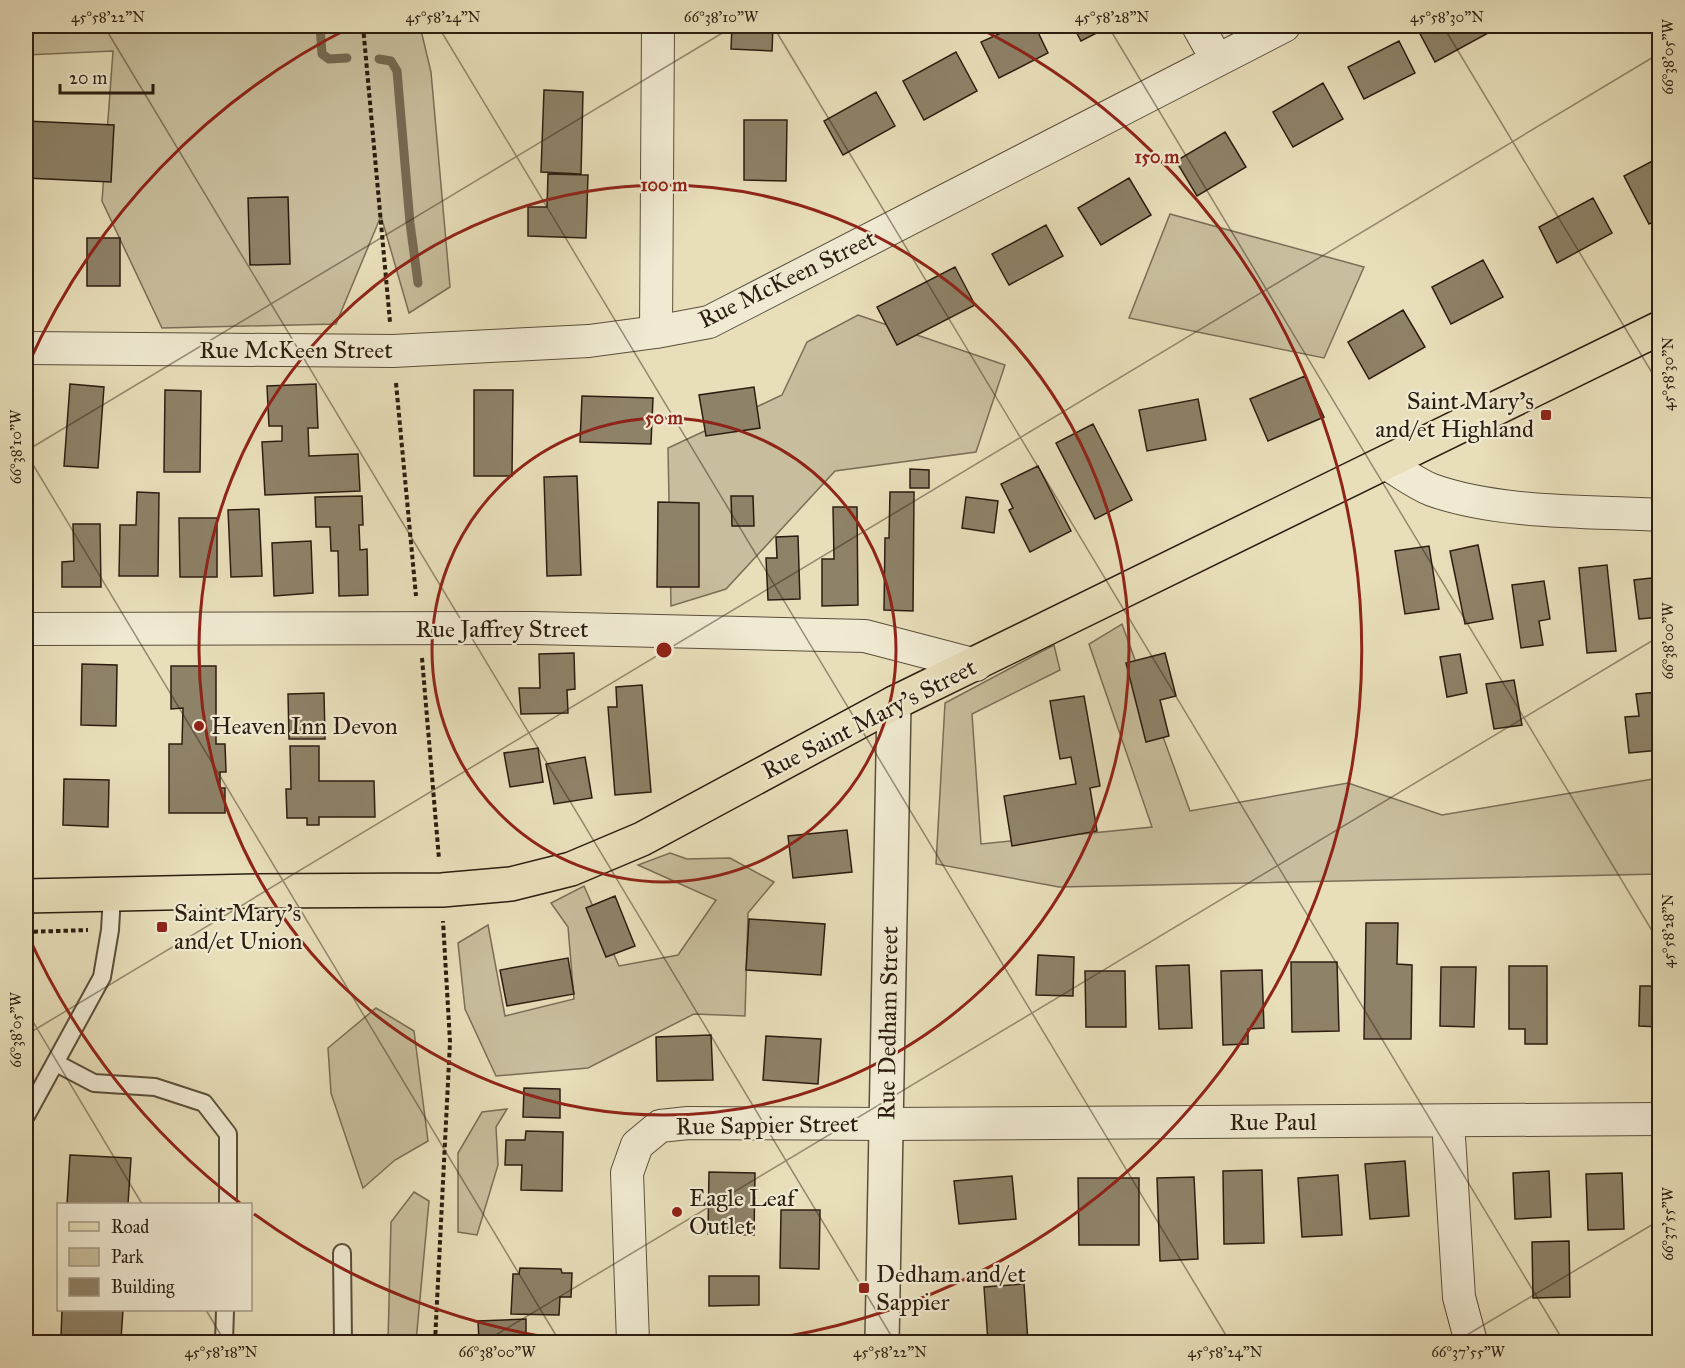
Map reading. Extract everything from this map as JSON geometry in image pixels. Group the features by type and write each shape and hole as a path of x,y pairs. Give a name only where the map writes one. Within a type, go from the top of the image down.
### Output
{"main road":[{"name":"Rue Saint Mary's Street","path":"31,897 256,891 442,890 511,884 571,869 642,838 894,704 1659,328"}],"street":[{"path":"656,332 658,26"},
{"path":"1198,26 1217,60"},
{"name":"Rue McKeen Street","path":"26,348 393,351 589,341 709,322 1284,26"},
{"path":"1385,463 1431,489 1477,501 1514,507 1659,515"},
{"name":"Rue Jaffrey Street","path":"26,629 534,628 865,636 976,664"},
{"name":"Rue Dedham Street","path":"882,1342 894,704"},
{"name":"Rue Paul","path":"886,1124 1659,1119"},
{"path":"1448,1121 1459,1297 1471,1342"},
{"name":"Rue Sappier Street","path":"633,1342 627,1173 637,1145 660,1126 688,1123 886,1124"}],"lane":[{"path":"26,1116 102,976 110,930 112,895"},
{"path":"56,1063 94,1083 155,1087 204,1103 228,1134 228,1203"},
{"path":"342,1253 343,1342"},
{"path":"224,1342 225,1311"}],"path":[{"path":"363,26 442,890 450,1042 435,1342"}],"green space":[{"path":"26,26 420,26 431,72 450,287 409,313 381,216 336,324 162,328 102,201 113,51 26,55"},
{"path":"1170,214 1364,267 1324,358 1129,318"},
{"path":"858,315 1005,365 976,452 835,471 726,589 671,606 668,448 782,395 807,342"},
{"path":"1122,624 1190,811 1348,783 1442,815 1659,778 1659,874 1059,887 936,864 945,703 1054,645 1060,670 972,714 981,844 1152,827 1089,644"},
{"path":"670,853 687,859 730,858 774,882 748,913 745,1016 694,1014 588,1068 496,1076 465,1009 458,943 488,925 505,1016 574,999 568,927 551,903 584,886 619,966 678,955 716,900 638,865"},
{"path":"376,1008 414,1031 428,1141 395,1160 363,1188 331,1093 328,1048"},
{"path":"507,1109 496,1127 498,1165 477,1235 458,1232 458,1153 482,1112"},
{"path":"414,1192 429,1201 416,1342 388,1342 391,1222"}],"building":[{"path":"543,26 584,26 584,30 543,29"},
{"path":"732,26 773,26 772,51 731,49"},
{"path":"1016,26 1035,26 1048,53 999,78 981,42"},
{"path":"1073,26 1110,26 1081,41"},
{"path":"1425,26 1486,26 1490,32 1435,62 1418,30"},
{"path":"1399,41 1415,73 1364,99 1348,67"},
{"path":"956,52 977,91 924,120 903,81"},
{"path":"1323,83 1343,119 1293,147 1273,112"},
{"path":"544,90 583,92 581,174 541,172"},
{"path":"876,92 895,126 843,155 824,121"},
{"path":"744,120 787,120 786,181 744,180"},
{"path":"26,121 114,125 111,182 26,178"},
{"path":"1225,132 1246,167 1197,196 1176,161"},
{"path":"1660,157 1660,219 1649,224 1624,176"},
{"path":"548,174 588,175 586,238 528,236 528,207 547,207"},
{"path":"1129,178 1151,215 1101,245 1078,208"},
{"path":"288,197 290,264 250,265 248,198"},
{"path":"1593,198 1612,233 1557,263 1539,227"},
{"path":"1046,225 1063,256 1009,285 992,254"},
{"path":"87,238 120,238 120,286 87,286"},
{"path":"1483,260 1503,297 1451,324 1432,287"},
{"path":"955,267 975,305 897,345 877,307"},
{"path":"1403,310 1425,347 1369,379 1348,342"},
{"path":"1305,376 1324,417 1268,441 1250,399"},
{"path":"70,384 104,387 98,468 64,466"},
{"path":"316,384 318,428 308,428 309,456 358,454 360,491 265,495 262,442 282,441 282,426 269,426 267,386"},
{"path":"754,387 760,428 706,436 699,395"},
{"path":"165,390 201,391 200,472 164,472"},
{"path":"474,390 513,390 512,476 474,476"},
{"path":"582,396 653,398 651,444 580,442"},
{"path":"1198,399 1206,440 1147,451 1139,410"},
{"path":"1093,424 1132,500 1095,519 1056,443"},
{"path":"1038,466 1071,531 1030,552 1009,510 1013,508 1001,484"},
{"path":"910,469 929,470 929,488 910,488"},
{"path":"577,476 581,575 547,576 544,477"},
{"path":"137,492 159,493 158,576 119,576 120,525 136,525"},
{"path":"890,492 914,492 913,611 884,610 885,538 889,538"},
{"path":"362,496 363,525 359,525 360,550 367,549 368,595 339,596 338,551 331,551 330,527 316,527 315,497"},
{"path":"731,496 753,496 754,526 732,526"},
{"path":"966,497 998,501 994,533 962,528"},
{"path":"658,502 699,503 699,587 657,587"},
{"path":"833,507 857,507 858,605 822,606 822,559 834,559"},
{"path":"259,509 262,576 231,577 228,510"},
{"path":"179,518 217,518 217,577 180,577"},
{"path":"73,524 100,524 101,587 62,587 62,562 74,561"},
{"path":"798,536 800,599 768,600 766,558 777,558 776,537"},
{"path":"311,541 313,593 274,596 272,543"},
{"path":"1478,545 1493,619 1465,624 1450,551"},
{"path":"1429,546 1439,609 1405,614 1395,551"},
{"path":"1607,565 1616,651 1587,653 1579,568"},
{"path":"1660,577 1660,617 1639,619 1634,580"},
{"path":"1544,581 1550,619 1539,621 1543,645 1521,648 1512,585"},
{"path":"574,653 575,689 567,690 568,713 521,714 519,688 540,688 539,654"},
{"path":"1165,653 1176,696 1160,700 1169,736 1146,742 1126,663"},
{"path":"1460,654 1467,693 1447,697 1440,657"},
{"path":"82,664 117,665 116,726 81,725"},
{"name":"Heaven Inn Devon","path":"171,666 216,666 216,744 225,744 226,772 220,772 220,788 225,788 225,813 169,813 169,744 182,744 183,708 171,709"},
{"path":"1514,680 1522,725 1494,729 1486,684"},
{"path":"642,685 651,792 615,795 608,707 617,707 616,687"},
{"path":"1657,692 1660,750 1629,753 1625,717 1639,716 1636,694"},
{"path":"324,693 325,739 289,739 288,694"},
{"path":"1084,696 1100,786 1090,788 1097,831 1012,846 1004,796 1076,784 1071,757 1060,759 1050,701"},
{"path":"290,746 319,746 319,781 374,781 375,817 319,817 319,825 307,825 307,818 287,818 286,789 291,789"},
{"path":"538,748 543,782 510,787 504,753"},
{"path":"585,757 592,798 554,804 546,764"},
{"path":"64,779 109,780 108,827 63,825"},
{"path":"847,830 852,872 793,878 788,836"},
{"path":"615,896 635,946 606,957 586,908"},
{"path":"749,919 825,924 821,975 746,970"},
{"path":"1366,923 1398,923 1397,964 1412,965 1411,1039 1364,1039"},
{"path":"1038,955 1074,957 1073,996 1036,995"},
{"path":"568,958 574,994 507,1006 500,970"},
{"path":"1291,962 1337,962 1339,1031 1292,1032"},
{"path":"1189,965 1192,1028 1159,1029 1156,966"},
{"path":"1509,966 1547,966 1547,1044 1525,1044 1525,1029 1509,1029"},
{"path":"1441,967 1476,967 1474,1027 1440,1026"},
{"path":"1262,970 1264,1028 1248,1029 1248,1044 1223,1045 1221,971"},
{"path":"1085,971 1125,971 1126,1027 1086,1027"},
{"path":"1640,986 1660,986 1660,1027 1639,1026"},
{"path":"711,1035 713,1080 657,1081 656,1037"},
{"path":"766,1036 821,1039 818,1084 763,1080"},
{"path":"524,1088 560,1089 560,1118 523,1117"},
{"path":"526,1131 563,1132 562,1191 521,1190 522,1165 505,1165 506,1140 525,1140"},
{"path":"70,1155 131,1158 128,1203 67,1203"},
{"path":"1405,1161 1409,1216 1370,1219 1365,1164"},
{"path":"1262,1170 1264,1243 1224,1244 1223,1171"},
{"path":"1549,1171 1551,1217 1515,1219 1513,1173"},
{"path":"709,1172 755,1173 754,1235 708,1234"},
{"path":"1622,1173 1624,1229 1588,1230 1586,1174"},
{"path":"1655,1173 1660,1173 1660,1231 1655,1231"},
{"path":"1338,1175 1342,1235 1302,1237 1298,1178"},
{"path":"1012,1176 1016,1219 959,1224 954,1181"},
{"path":"1194,1177 1198,1259 1160,1261 1157,1178"},
{"path":"1078,1178 1139,1178 1139,1245 1079,1245"},
{"path":"781,1210 820,1210 819,1269 780,1268"},
{"path":"1569,1241 1570,1297 1533,1298 1532,1242"},
{"path":"520,1268 561,1269 562,1273 572,1273 571,1297 560,1297 559,1315 511,1314 513,1274 519,1274"},
{"path":"709,1276 759,1276 759,1305 709,1306"},
{"path":"1024,1284 1028,1342 988,1342 984,1287"},
{"path":"62,1311 123,1311 121,1339 61,1336"},
{"path":"526,1319 526,1342 479,1342 478,1321"}],"waterway":[{"path":"320,26 322,54 329,59 347,58"},
{"path":"379,59 391,61 397,71 410,223 418,283"}],"place":[{"name":"Saint Mary's and/et Highland","path":"1546,415"},
{"name":"Heaven Inn Devon","path":"199,726"},
{"name":"Saint Mary's and/et Union","path":"162,927"},
{"name":"Eagle Leaf Outlet","path":"677,1212"},
{"name":"Dedham and/et Sappier","path":"864,1288"}]}
